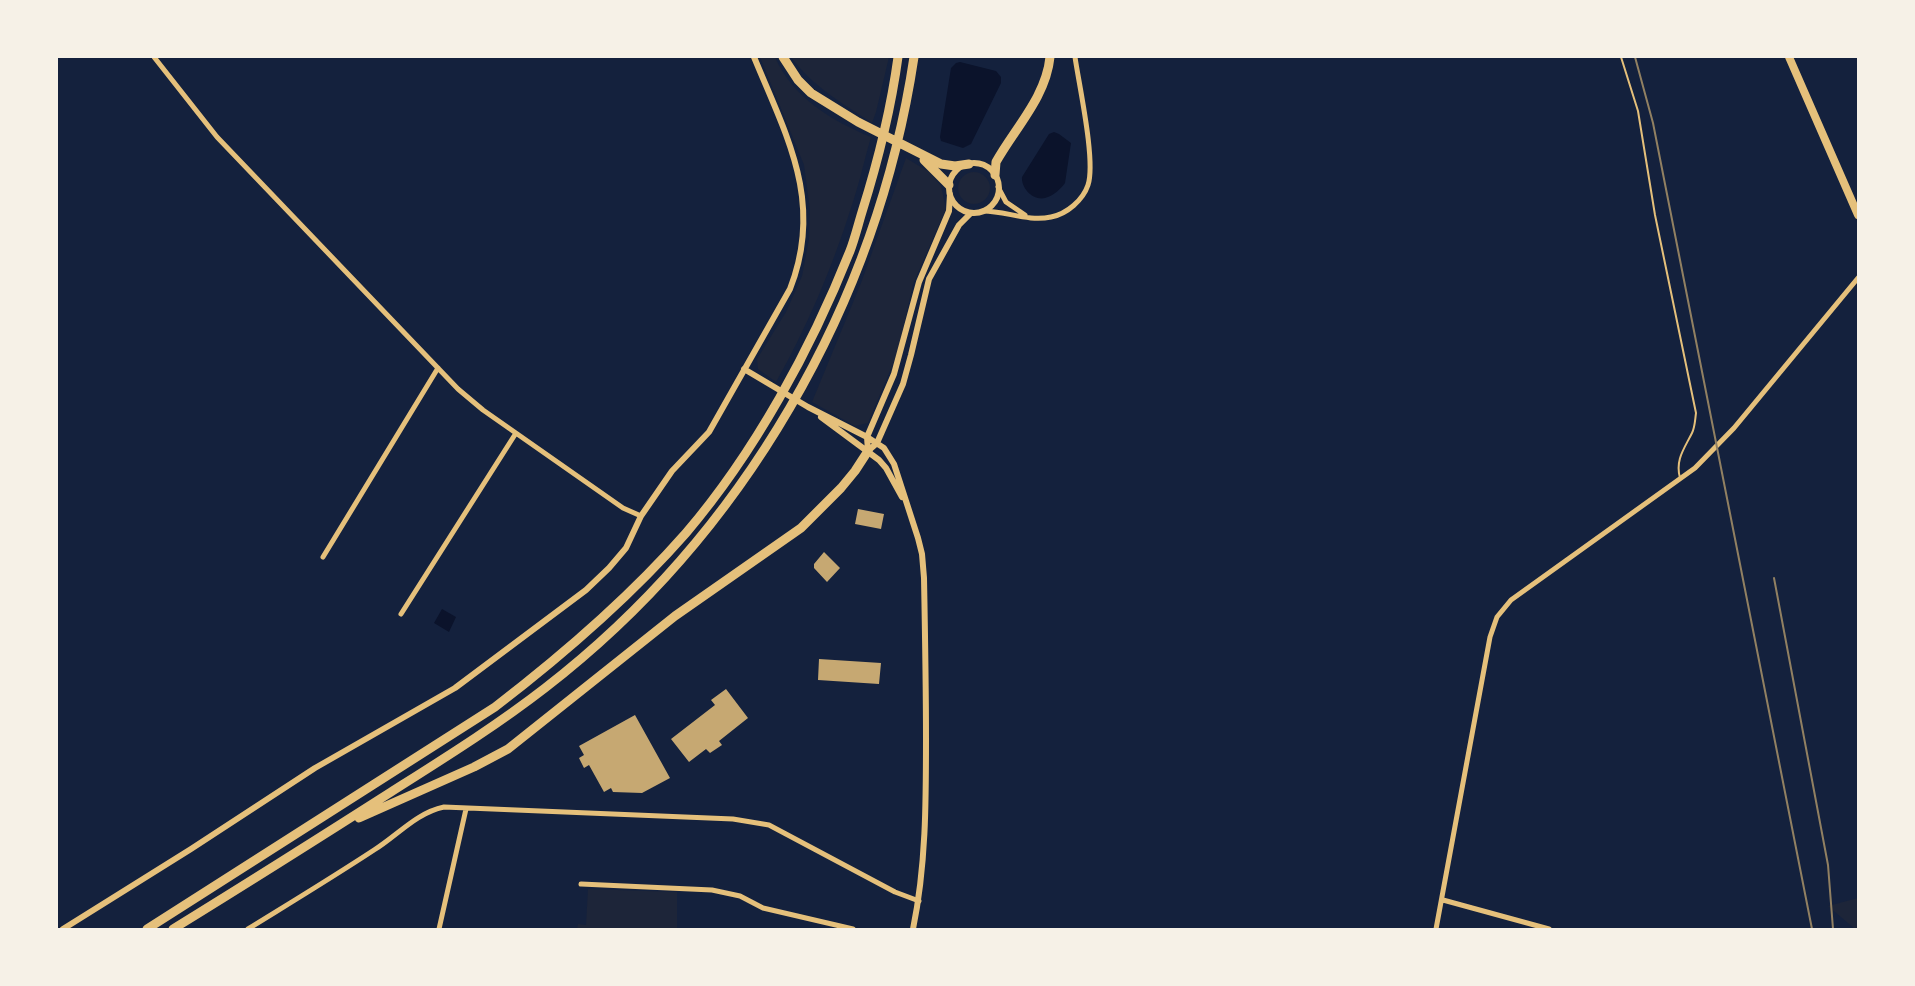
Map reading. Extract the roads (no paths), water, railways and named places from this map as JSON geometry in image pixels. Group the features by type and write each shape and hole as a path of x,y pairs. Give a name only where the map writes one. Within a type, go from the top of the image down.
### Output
{"highway":[{"path":"783,57 798,80 811,93 850,118 941,164 955,166 969,164"},
{"path":"147,929 495,707 539,674 610,612 686,532 748,449 775,405 792,374 850,249 878,153 898,57"},
{"path":"173,929 450,754 546,688 621,623 697,541 752,468 788,412 855,279 893,157 914,57"},
{"path":"994,175 996,162 1040,93 1048,71 1050,57"},
{"path":"916,153 950,190"},
{"path":"332,830 474,767 507,749 675,616 801,528 822,510 855,471 868,451"}],"main road":[{"path":"1789,57 1858,215"}],"street":[{"path":"154,57 217,137 463,393 623,508 641,516"},
{"path":"63,929 315,768 455,688 586,590 626,548 641,516 672,471 709,432 790,289 798,268 804,224 804,200 796,158 754,57"},
{"path":"950,190 958,207 971,213 1000,211 1029,218 1052,217 1074,206 1088,185 1090,158 1075,57"},
{"path":"868,451 867,437 902,351 919,282 949,211 950,190 956,171 969,164 984,166 994,175 1005,202 1029,218"},
{"path":"983,211 995,201 998,187"},
{"path":"868,451 878,443 903,384 929,279 959,225 971,213"},
{"path":"1436,929 1490,637 1497,617 1511,600 1695,468 1717,448 1858,278"},
{"path":"323,557 438,368"},
{"path":"744,369 808,407 878,443 894,464 922,554 927,775 925,843 919,901 913,929"},
{"path":"808,407 868,451 886,468 906,505"},
{"path":"401,614 516,433"},
{"path":"248,929 375,850 419,816 429,810 444,807 733,819 769,825 919,901"},
{"path":"439,929 466,808"},
{"path":"581,884 712,890 740,896 763,908 854,929"},
{"path":"1443,900 1544,928"}],"lane":[{"path":"1621,57 1638,111 1655,215 1696,413 1693,430 1679,456 1677,468 1680,478"}],"railway":[{"path":"1635,57 1653,123 1812,929"},
{"path":"1774,578 1828,865 1833,929"}]}
